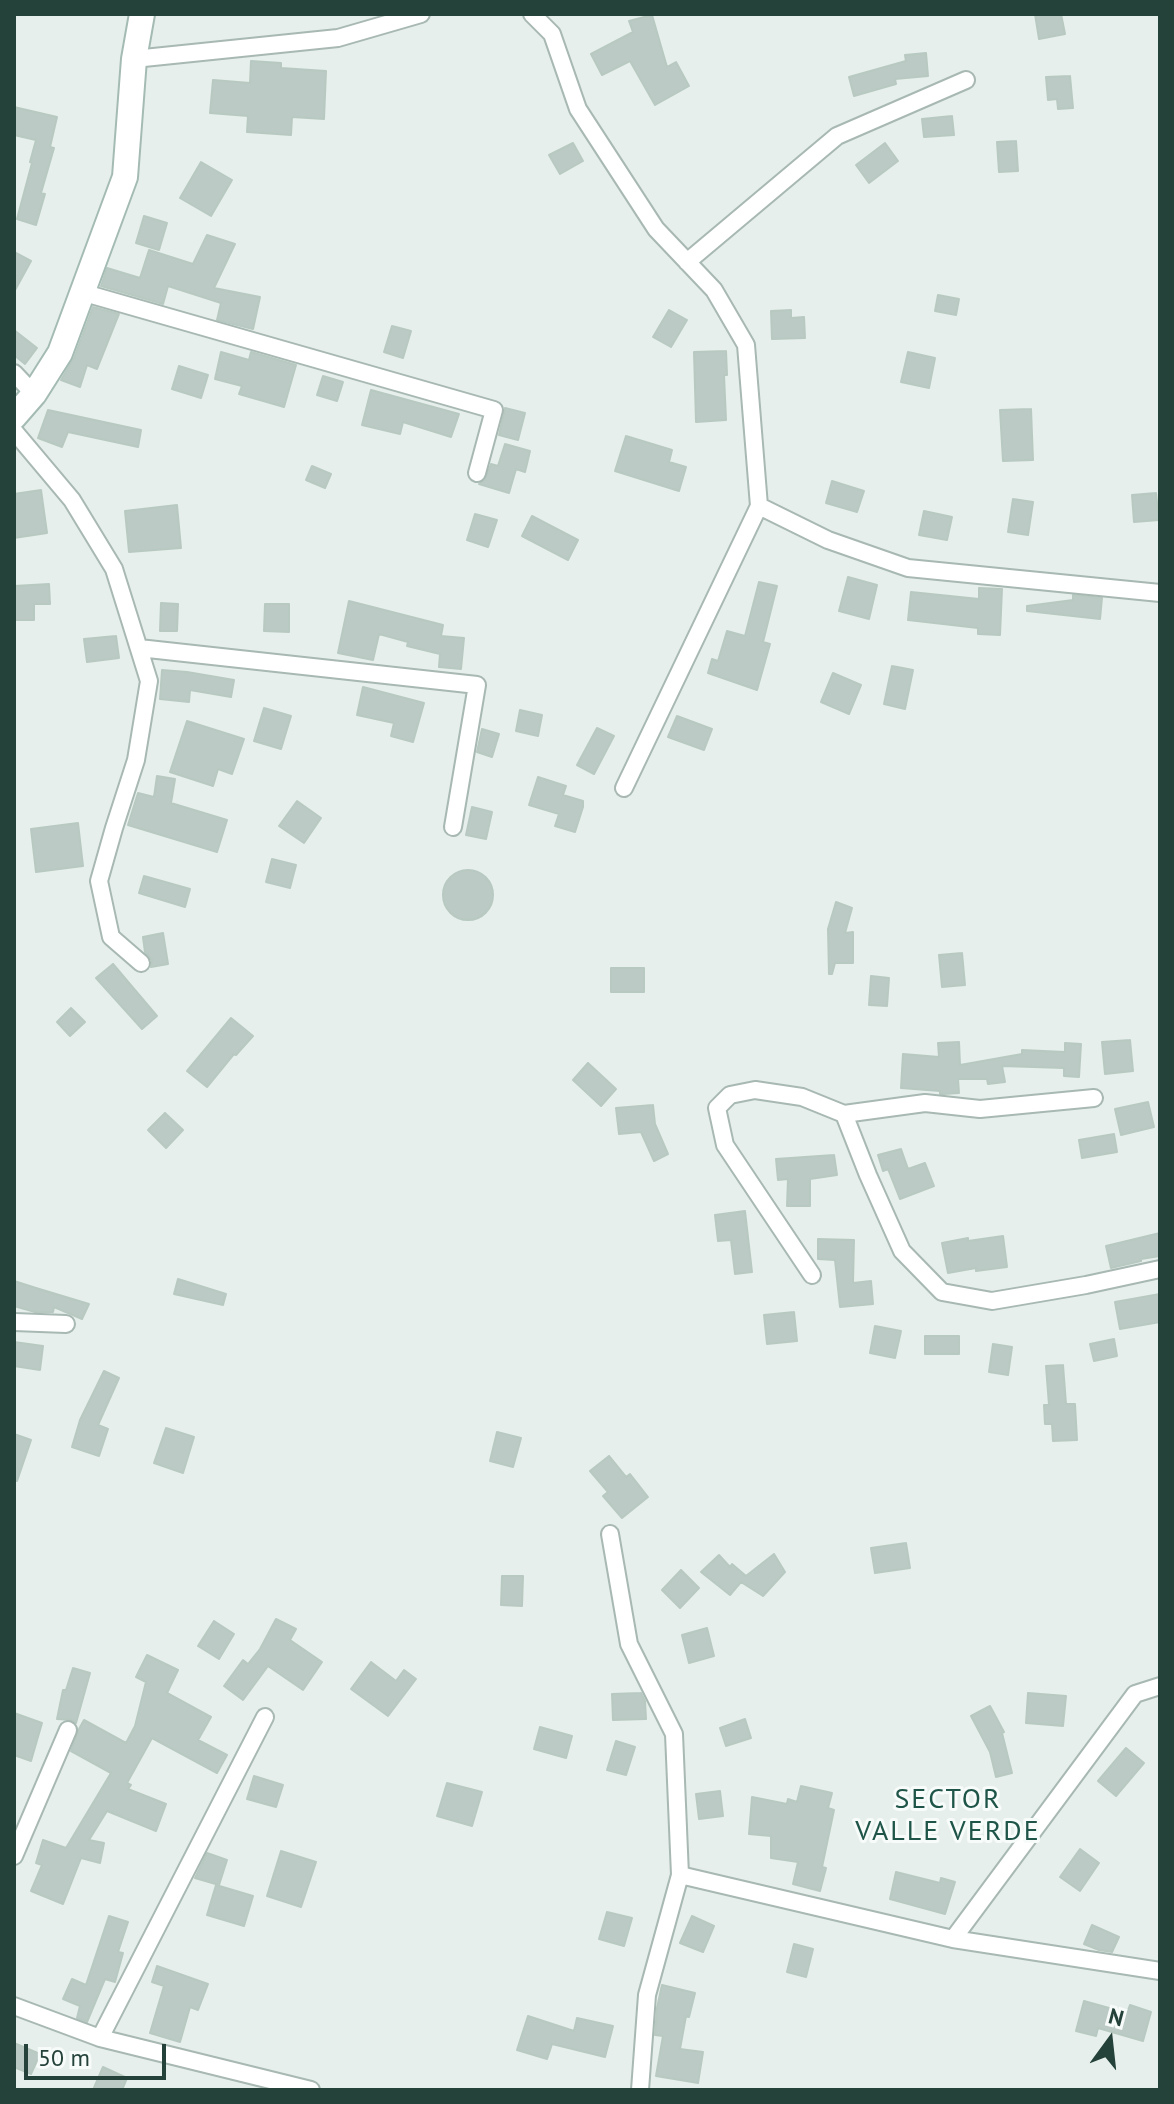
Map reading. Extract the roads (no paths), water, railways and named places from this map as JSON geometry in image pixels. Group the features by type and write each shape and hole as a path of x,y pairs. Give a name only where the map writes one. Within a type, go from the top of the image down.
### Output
{"street":[{"path":"14,417 34,394 60,353 125,177 134,59 142,14"},
{"path":"134,59 338,38 421,14"},
{"path":"532,14 552,34 578,109 656,229 714,290 746,345 759,506 624,788"},
{"path":"687,262 837,136 966,80"},
{"path":"81,292 494,410 477,473"},
{"path":"14,373 34,394"},
{"path":"14,431 72,500 114,569 149,681 136,760 99,881 111,937 141,963"},
{"path":"759,506 828,540 908,568 1160,593"},
{"path":"139,648 477,685 453,827"},
{"path":"812,1275 725,1145 717,1108 730,1095 755,1090 802,1097 844,1114 925,1103 980,1109 1094,1098"},
{"path":"844,1114 902,1251 942,1292 992,1301 1160,1269"},
{"path":"14,1322 66,1324"},
{"path":"610,1534 629,1644 674,1734 680,1875 647,1995 640,2090"},
{"path":"953,1939 1135,1694 1160,1686"},
{"path":"100,2038 265,1717"},
{"path":"14,1856 68,1730"},
{"path":"680,1875 953,1939 1160,1971"},
{"path":"14,2006 100,2038 311,2090"}],"district":[{"name":"SECTOR VALLE VERDE","path":"948,1816"}]}
